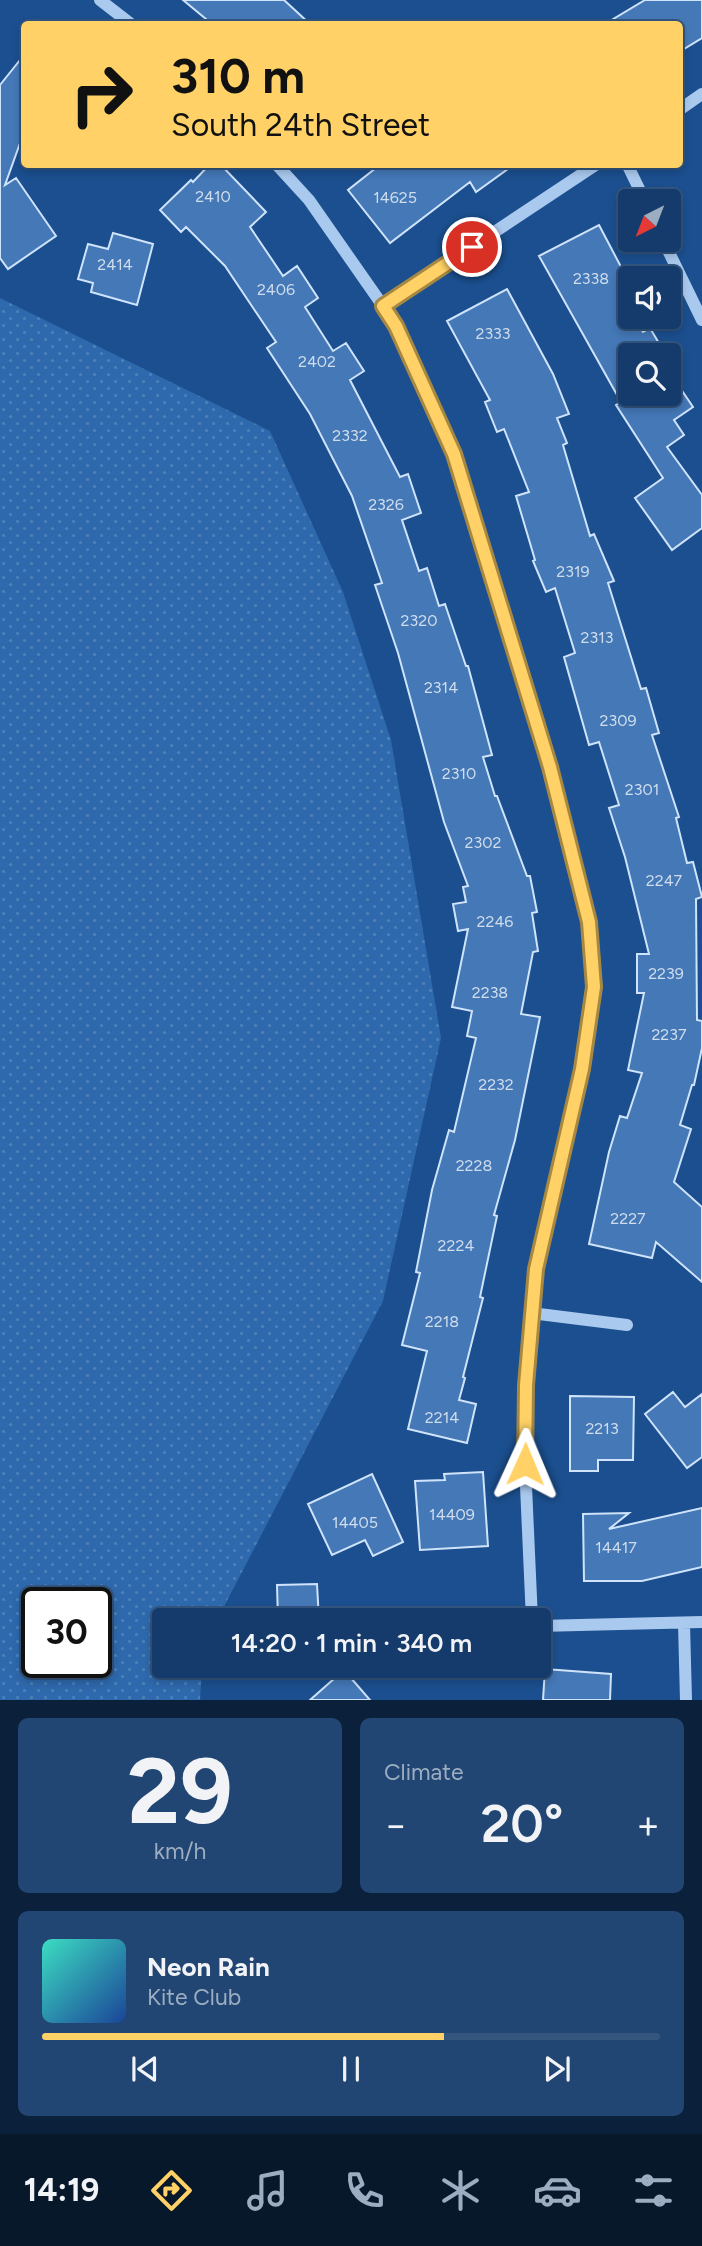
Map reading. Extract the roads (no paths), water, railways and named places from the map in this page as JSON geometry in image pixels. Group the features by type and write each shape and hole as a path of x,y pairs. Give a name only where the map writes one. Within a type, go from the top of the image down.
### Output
{"street":[{"path":"100,0 127,21"},
{"path":"683,107 702,94"},
{"path":"280,168 309,200 396,326 454,454 550,767 589,922 594,987 582,1069 536,1269 531,1313 526,1385 525,1464 531,1608"},
{"path":"383,306 591,168"},
{"path":"629,168 639,189"},
{"path":"669,252 702,320"},
{"path":"531,1313 628,1325"},
{"path":"551,1626 702,1622"},
{"path":"684,1624 687,1700"}]}
